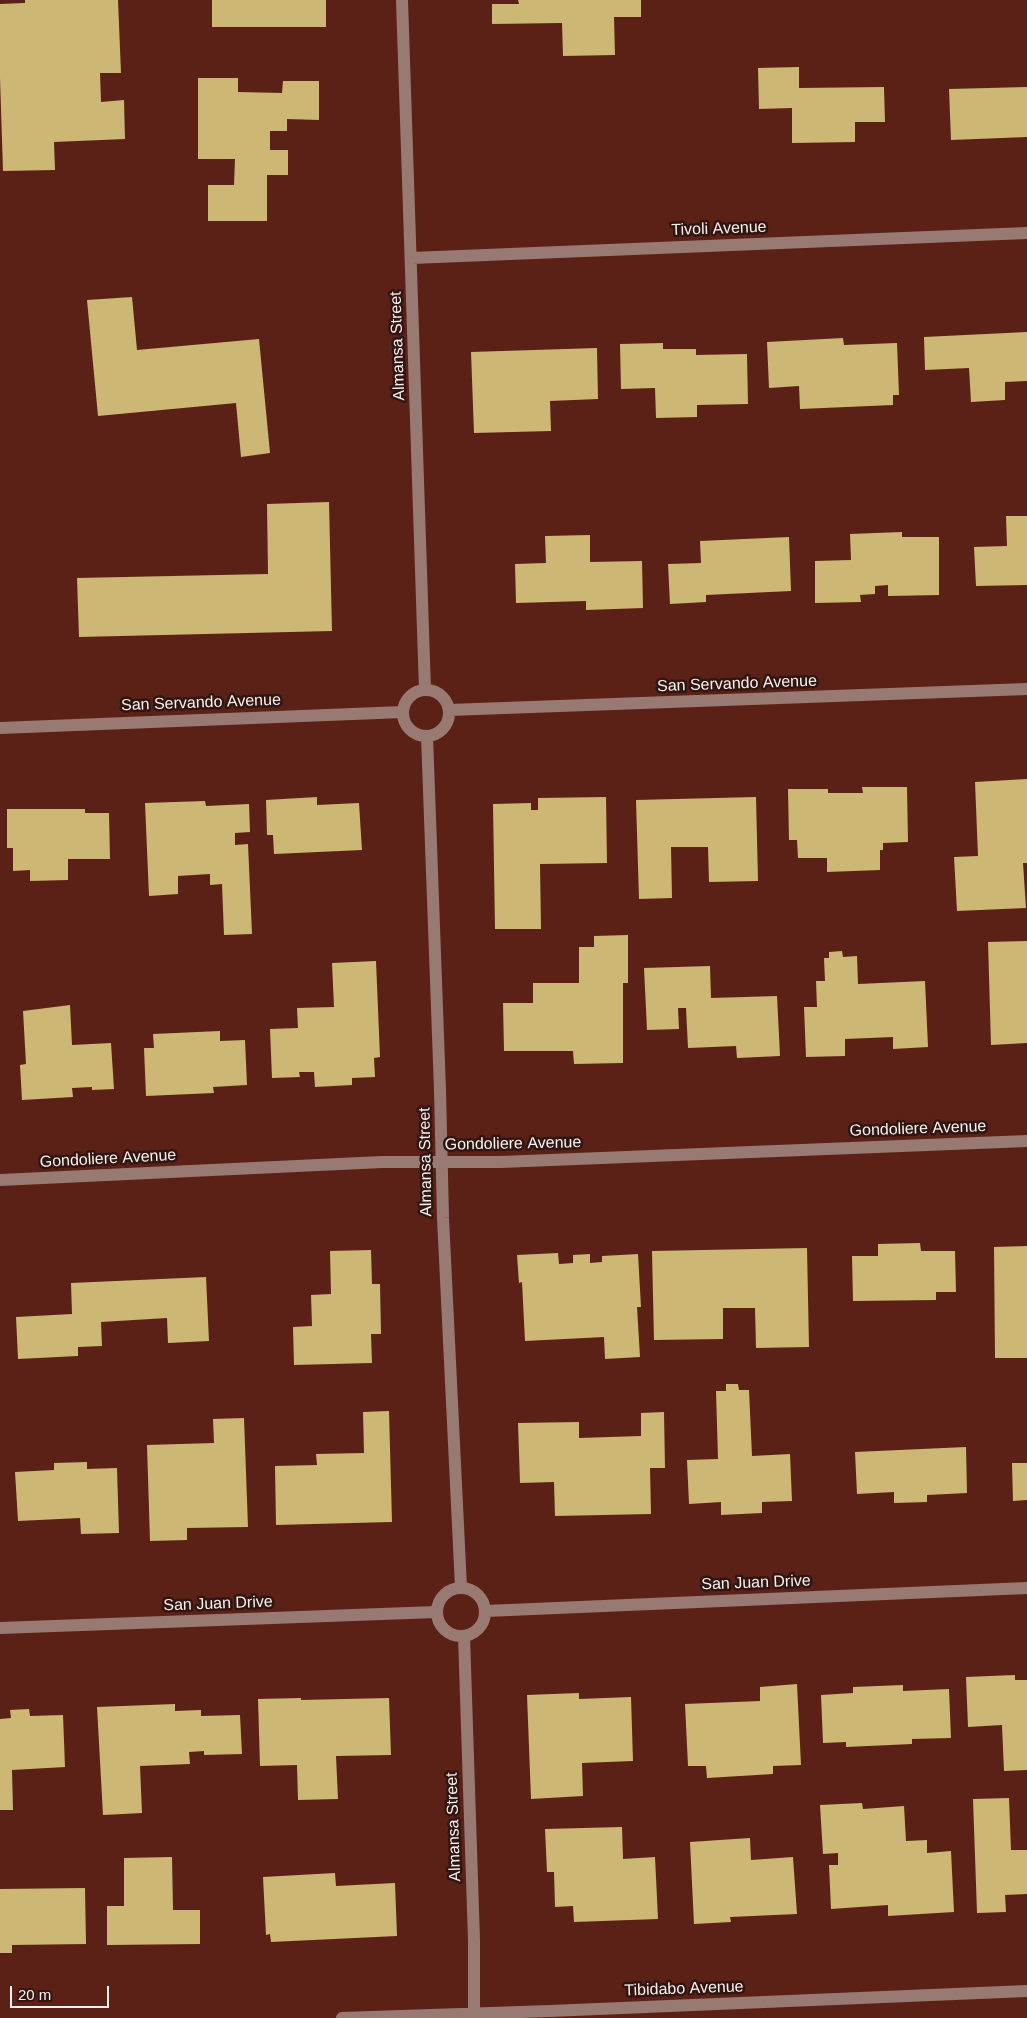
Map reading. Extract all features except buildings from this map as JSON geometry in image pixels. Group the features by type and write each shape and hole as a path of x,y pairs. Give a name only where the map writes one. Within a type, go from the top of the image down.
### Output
{"street":[{"name":"Almansa Street","path":"402,0 425,690"},
{"name":"Tivoli Avenue","path":"412,258 1027,233"},
{"name":"San Servando Avenue","path":"449,710 1027,689"},
{"path":"425,690 435,692 443,697 449,710 448,718 441,730 427,736 415,733 410,729 406,724 403,712 412,694 425,690"},
{"name":"San Servando Avenue","path":"0,728 403,712"},
{"name":"Almansa Street","path":"427,736 443,1218 461,1587"},
{"name":"Gondoliere Avenue","path":"0,1180 382,1162 501,1162 1027,1141"},
{"path":"461,1587 478,1594 486,1611 482,1625 471,1634 464,1636 448,1633 438,1620 436,1612 441,1598 446,1592 461,1587"},
{"name":"San Juan Drive","path":"486,1611 1027,1588"},
{"name":"San Juan Drive","path":"0,1628 436,1612"},
{"name":"Almansa Street","path":"464,1636 474,1930 474,2016"},
{"name":"Tibidabo Avenue","path":"342,2018 474,2016 1027,1991"}]}
